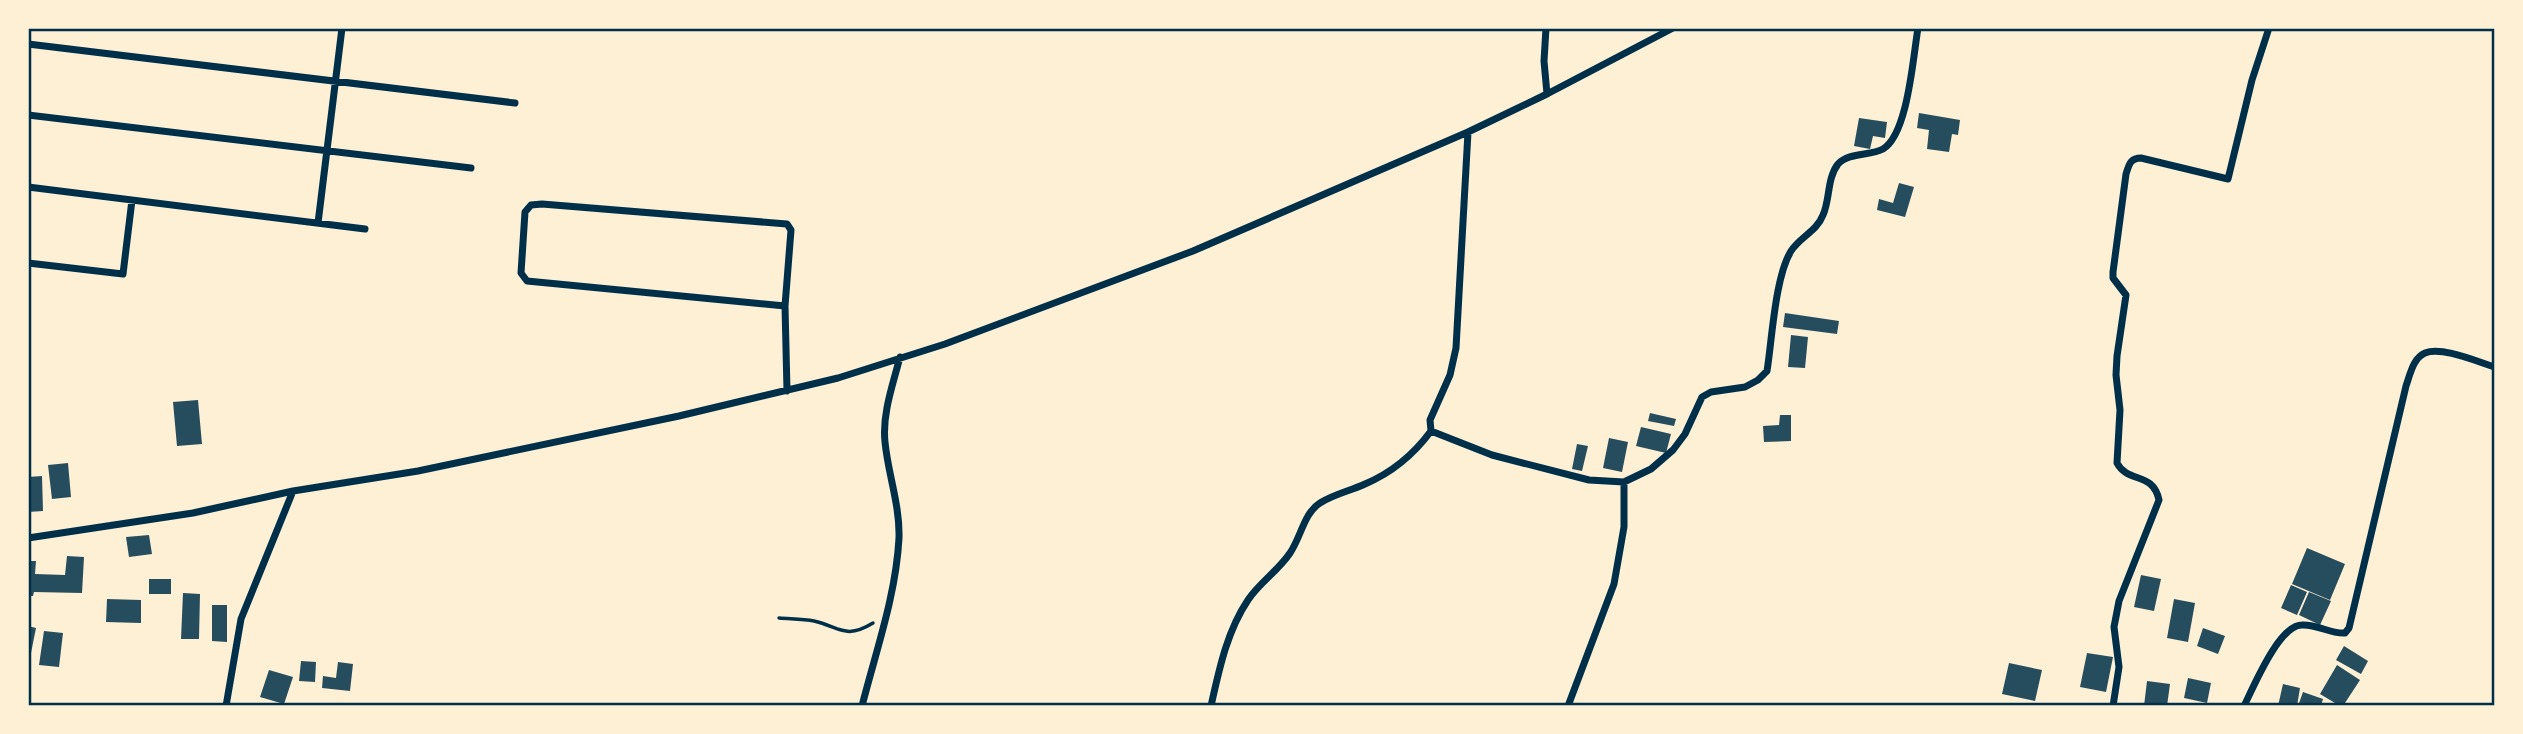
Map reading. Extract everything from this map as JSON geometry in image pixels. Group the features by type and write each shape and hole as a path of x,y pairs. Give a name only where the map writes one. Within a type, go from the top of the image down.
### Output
{"street":[{"path":"318,223 342,28"},
{"path":"1546,28 1544,61 1547,94"},
{"path":"28,538 192,513 293,491 542,447 838,378 945,344 1142,272 1468,132 1673,28"},
{"path":"1431,432 1492,455 1589,480 1624,482 1651,469 1673,450 1685,434 1702,397 1711,392 1745,387 1767,371 1782,276 1790,253 1800,240 1818,225 1823,216 1830,185 1839,164 1846,159 1885,148 1894,139 1902,122 1918,28"},
{"path":"2113,706 2119,667 2114,627 2119,601 2159,500 2151,483 2128,474 2117,463 2120,410 2117,356 2126,295 2113,278 2113,272 2126,174 2130,162 2141,158 2228,179 2252,80 2269,28"},
{"path":"28,44 515,103"},
{"path":"28,115 471,169"},
{"path":"1211,706 1219,670 1234,628 1248,600 1290,553 1318,504 1367,483 1401,463 1431,432 1430,420 1450,375 1456,348 1468,132"},
{"path":"28,187 365,229"},
{"path":"28,263 124,274 132,200"},
{"path":"785,306 527,281 520,273 525,212 531,205 542,204 787,224 791,230 785,306 787,391"},
{"path":"2245,706 2272,653 2289,628 2308,625 2345,633 2349,628 2406,386 2418,358 2426,353 2447,354 2495,367"},
{"path":"862,706 894,583 899,536 884,426 900,357"},
{"path":"1569,706 1614,584 1624,527 1624,482"},
{"path":"226,706 241,619 293,491"}],"path":[{"path":"779,618 815,621 834,630 854,632 886,614"}],"building":[{"path":"1919,113 1960,120 1958,135 1952,134 1949,152 1927,149 1929,130 1917,128"},
{"path":"1859,118 1887,122 1885,138 1873,136 1870,149 1854,146"},
{"path":"1899,183 1914,187 1905,217 1877,210 1879,199 1893,203"},
{"path":"1785,313 1839,321 1837,334 1783,327"},
{"path":"1791,335 1808,337 1805,368 1788,367"},
{"path":"198,400 202,444 177,446 173,402"},
{"path":"1650,413 1676,419 1674,426 1648,421"},
{"path":"1780,415 1791,415 1791,441 1764,442 1763,426 1779,425"},
{"path":"1641,427 1671,434 1666,453 1636,446"},
{"path":"1609,438 1628,442 1622,472 1603,468"},
{"path":"1577,444 1588,446 1582,471 1572,469"},
{"path":"68,463 71,497 52,499 48,465"},
{"path":"42,476 43,511 28,512 28,477"},
{"path":"149,535 152,554 129,557 126,537"},
{"path":"2307,548 2345,564 2330,600 2292,584"},
{"path":"67,556 84,557 82,593 34,592 33,596 28,596 28,561 36,561 35,574 65,575"},
{"path":"2141,575 2161,579 2154,611 2134,607"},
{"path":"149,579 171,579 171,594 149,594"},
{"path":"2291,585 2307,592 2297,615 2281,608"},
{"path":"2309,592 2331,601 2320,625 2299,615"},
{"path":"183,593 200,594 199,639 181,639"},
{"path":"107,599 141,600 141,623 106,622"},
{"path":"2174,599 2195,603 2188,642 2167,638"},
{"path":"212,605 227,605 227,642 212,641"},
{"path":"28,626 36,628 31,653 28,652"},
{"path":"2203,628 2225,636 2218,654 2197,646"},
{"path":"44,631 63,633 59,667 39,665"},
{"path":"2344,646 2368,661 2361,674 2336,660"},
{"path":"2087,653 2113,657 2106,692 2080,687"},
{"path":"301,661 316,662 315,682 299,681"},
{"path":"338,662 353,664 350,691 322,688 323,676 336,678"},
{"path":"2009,663 2042,670 2035,701 2002,694"},
{"path":"2337,665 2360,680 2343,706 2320,694"},
{"path":"269,670 293,677 284,704 260,697"},
{"path":"2188,678 2211,683 2207,703 2184,698"},
{"path":"2147,681 2170,684 2167,706 2144,706"},
{"path":"2283,684 2300,688 2297,706 2278,706"},
{"path":"2303,692 2323,699 2321,706 2298,706"}]}
